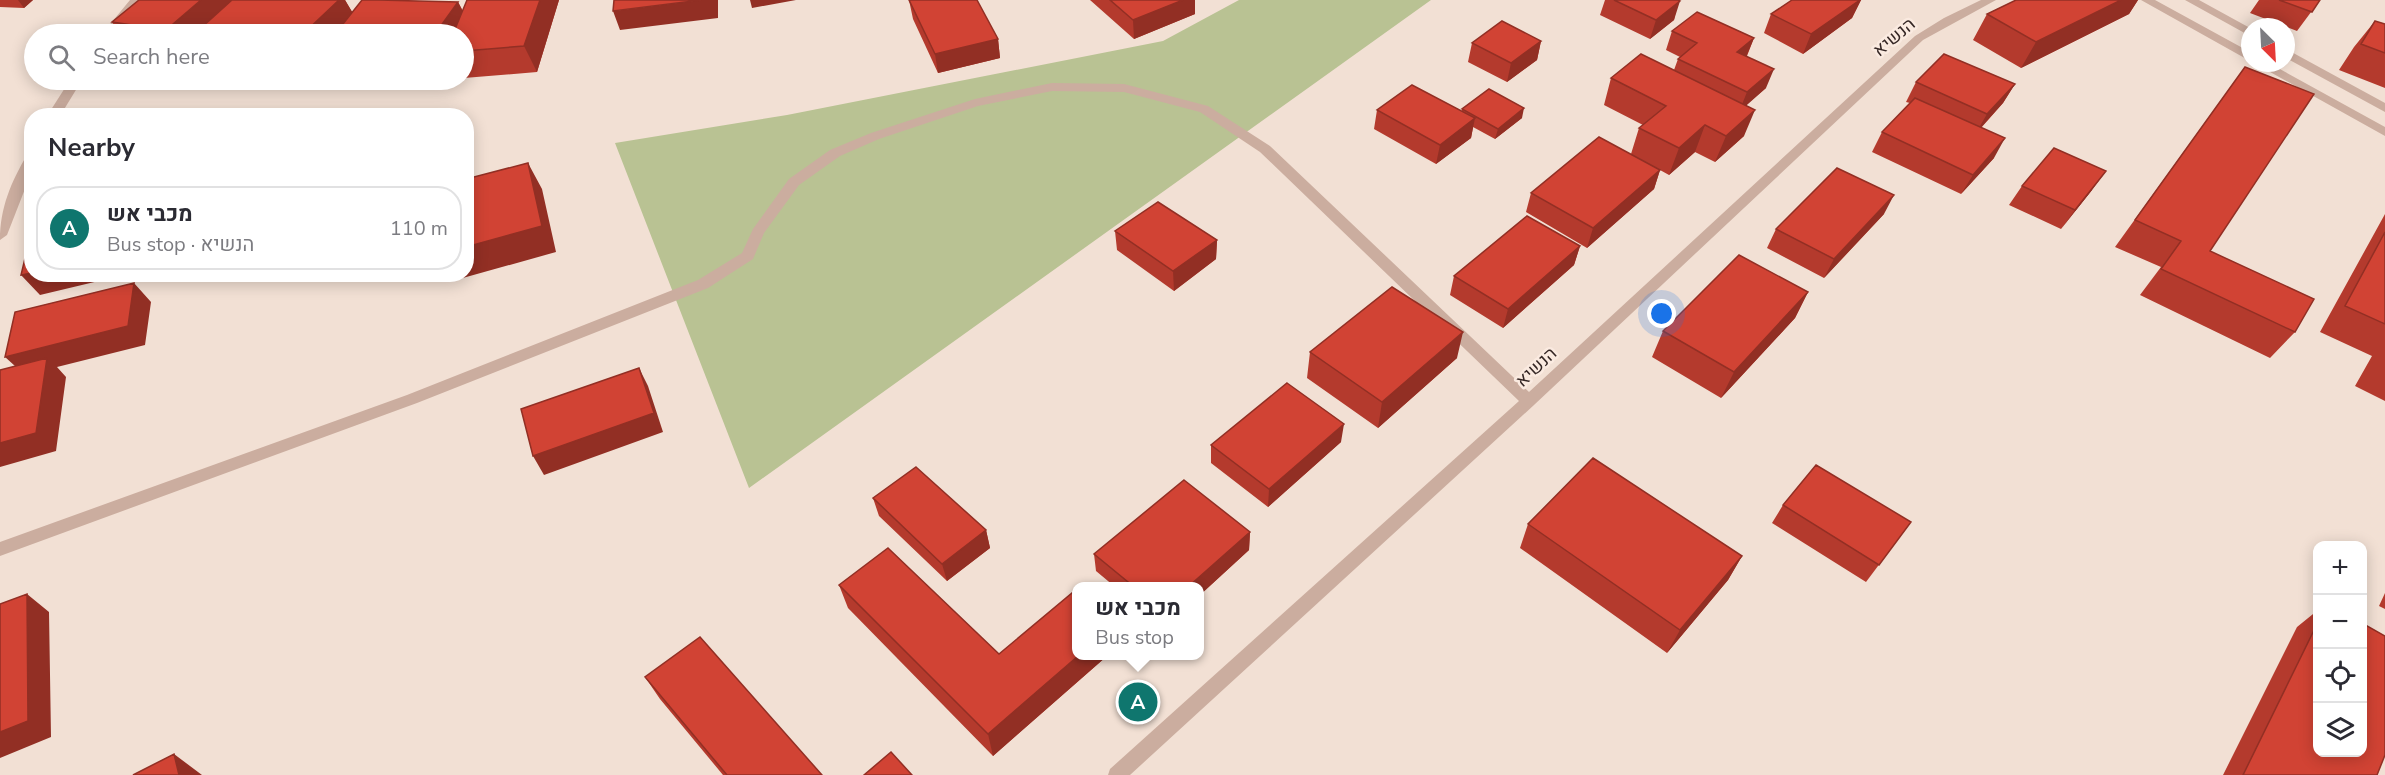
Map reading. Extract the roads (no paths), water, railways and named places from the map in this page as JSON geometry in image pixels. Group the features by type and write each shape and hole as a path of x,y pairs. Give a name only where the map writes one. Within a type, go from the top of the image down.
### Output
{"street":[{"path":"116,24 136,0"},
{"name":"הנשיא","path":"1117,775 1529,401 1919,38 1948,20 1990,0"},
{"path":"2147,0 2241,52"},
{"path":"2191,0 2241,28"},
{"path":"2295,58 2385,108"},
{"path":"2276,72 2385,132"},
{"path":"0,549 412,399 703,284 748,256 758,232 794,182 835,153 875,136 975,104 1052,87 1124,88 1204,109 1265,149 1529,401"},
{"path":"58,108 70,90"},
{"path":"0,235 24,173"}],"place":[{"name":"מכבי אש","path":"1138,702"}]}
